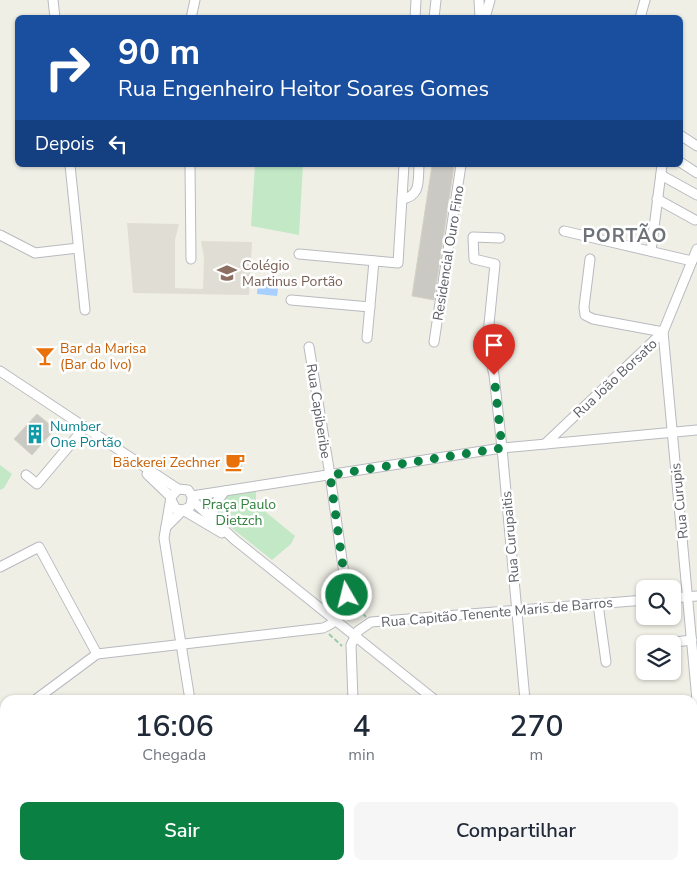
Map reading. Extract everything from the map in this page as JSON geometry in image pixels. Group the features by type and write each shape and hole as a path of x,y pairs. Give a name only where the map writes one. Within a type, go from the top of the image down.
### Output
{"street":[{"path":"53,0 55,15"},
{"path":"192,15 195,0"},
{"path":"415,15 416,0"},
{"path":"434,15 436,0"},
{"path":"479,0 480,15"},
{"path":"486,15 490,0"},
{"path":"641,15 645,0"},
{"path":"683,137 697,146"},
{"path":"683,164 697,173"},
{"path":"70,167 85,310"},
{"path":"190,167 191,259"},
{"path":"299,254 398,263 404,167"},
{"path":"402,199 410,198 417,190 419,167"},
{"name":"Residencial Ouro Fino","path":"434,342 461,167"},
{"path":"650,251 662,167"},
{"path":"661,175 697,195"},
{"path":"657,199 695,220"},
{"path":"564,231 692,261"},
{"path":"0,235 34,253 78,248"},
{"name":"Rua Curupaitis","path":"500,238 474,238 474,259 496,264 487,344 494,375 502,448 525,695"},
{"name":"Rua João Borsato","path":"544,444 663,332 697,249"},
{"path":"590,259 584,307 585,315 593,319 663,332"},
{"path":"367,338 374,261"},
{"path":"291,300 370,307"},
{"name":"Rua Curupis","path":"663,332 672,433 693,596 692,640 697,695"},
{"name":"Rua Capiberibe","path":"309,347 347,595 345,606 336,621"},
{"path":"0,371 178,489 188,490 192,498 235,540 429,695"},
{"path":"26,474 37,484 85,427"},
{"path":"192,498 225,491 502,448 697,430"},
{"path":"131,458 171,498 173,506 235,540"},
{"path":"178,489 171,498 164,538 189,695"},
{"path":"213,519 214,505 225,491"},
{"path":"166,527 183,510 190,507 192,498"},
{"path":"0,567 39,547 97,654"},
{"name":"Rua Capitão Tenente Maris de Barros","path":"354,635 362,626 371,622 636,601"},
{"path":"598,604 606,662"},
{"path":"42,695 97,654 323,628 336,621"},
{"path":"353,695 351,645 354,635"},
{"path":"681,641 692,640"}],"path":[{"path":"347,595 371,622"},
{"path":"323,628 351,654"}],"shaded area":[{"name":"Colégio Martinus Portão","path":"127,223 179,224 175,240 175,288 203,289 204,257 201,241 252,242 249,295 133,293"}],"green space":[{"path":"255,167 303,167 299,235 251,226"},
{"path":"0,465 12,474 4,488 0,490"},
{"name":"Praça Paulo Dietzch","path":"256,490 256,504 295,536 291,544 272,560 195,499"}],"water":[{"path":"258,279 279,282 277,296 257,294"}],"building":[{"path":"432,167 454,167 434,300 412,296"},
{"name":"Number One Portão","path":"37,414 55,429 32,455 14,439"},
{"name":"Bäckerei Zechner","path":"239,453 242,470 230,472 228,454"}],"place":[{"name":"Colégio Martinus Portão","path":"227,273"},
{"name":"Bar da Marisa (Bar do Ivo)","path":"45,356"},
{"name":"Number One Portão","path":"35,434"},
{"name":"Bäckerei Zechner","path":"235,462"}],"district":[{"name":"PORTÃO","path":"625,235"}],"route":[{"path":"347,595 330,475 502,448 494,375"}]}
